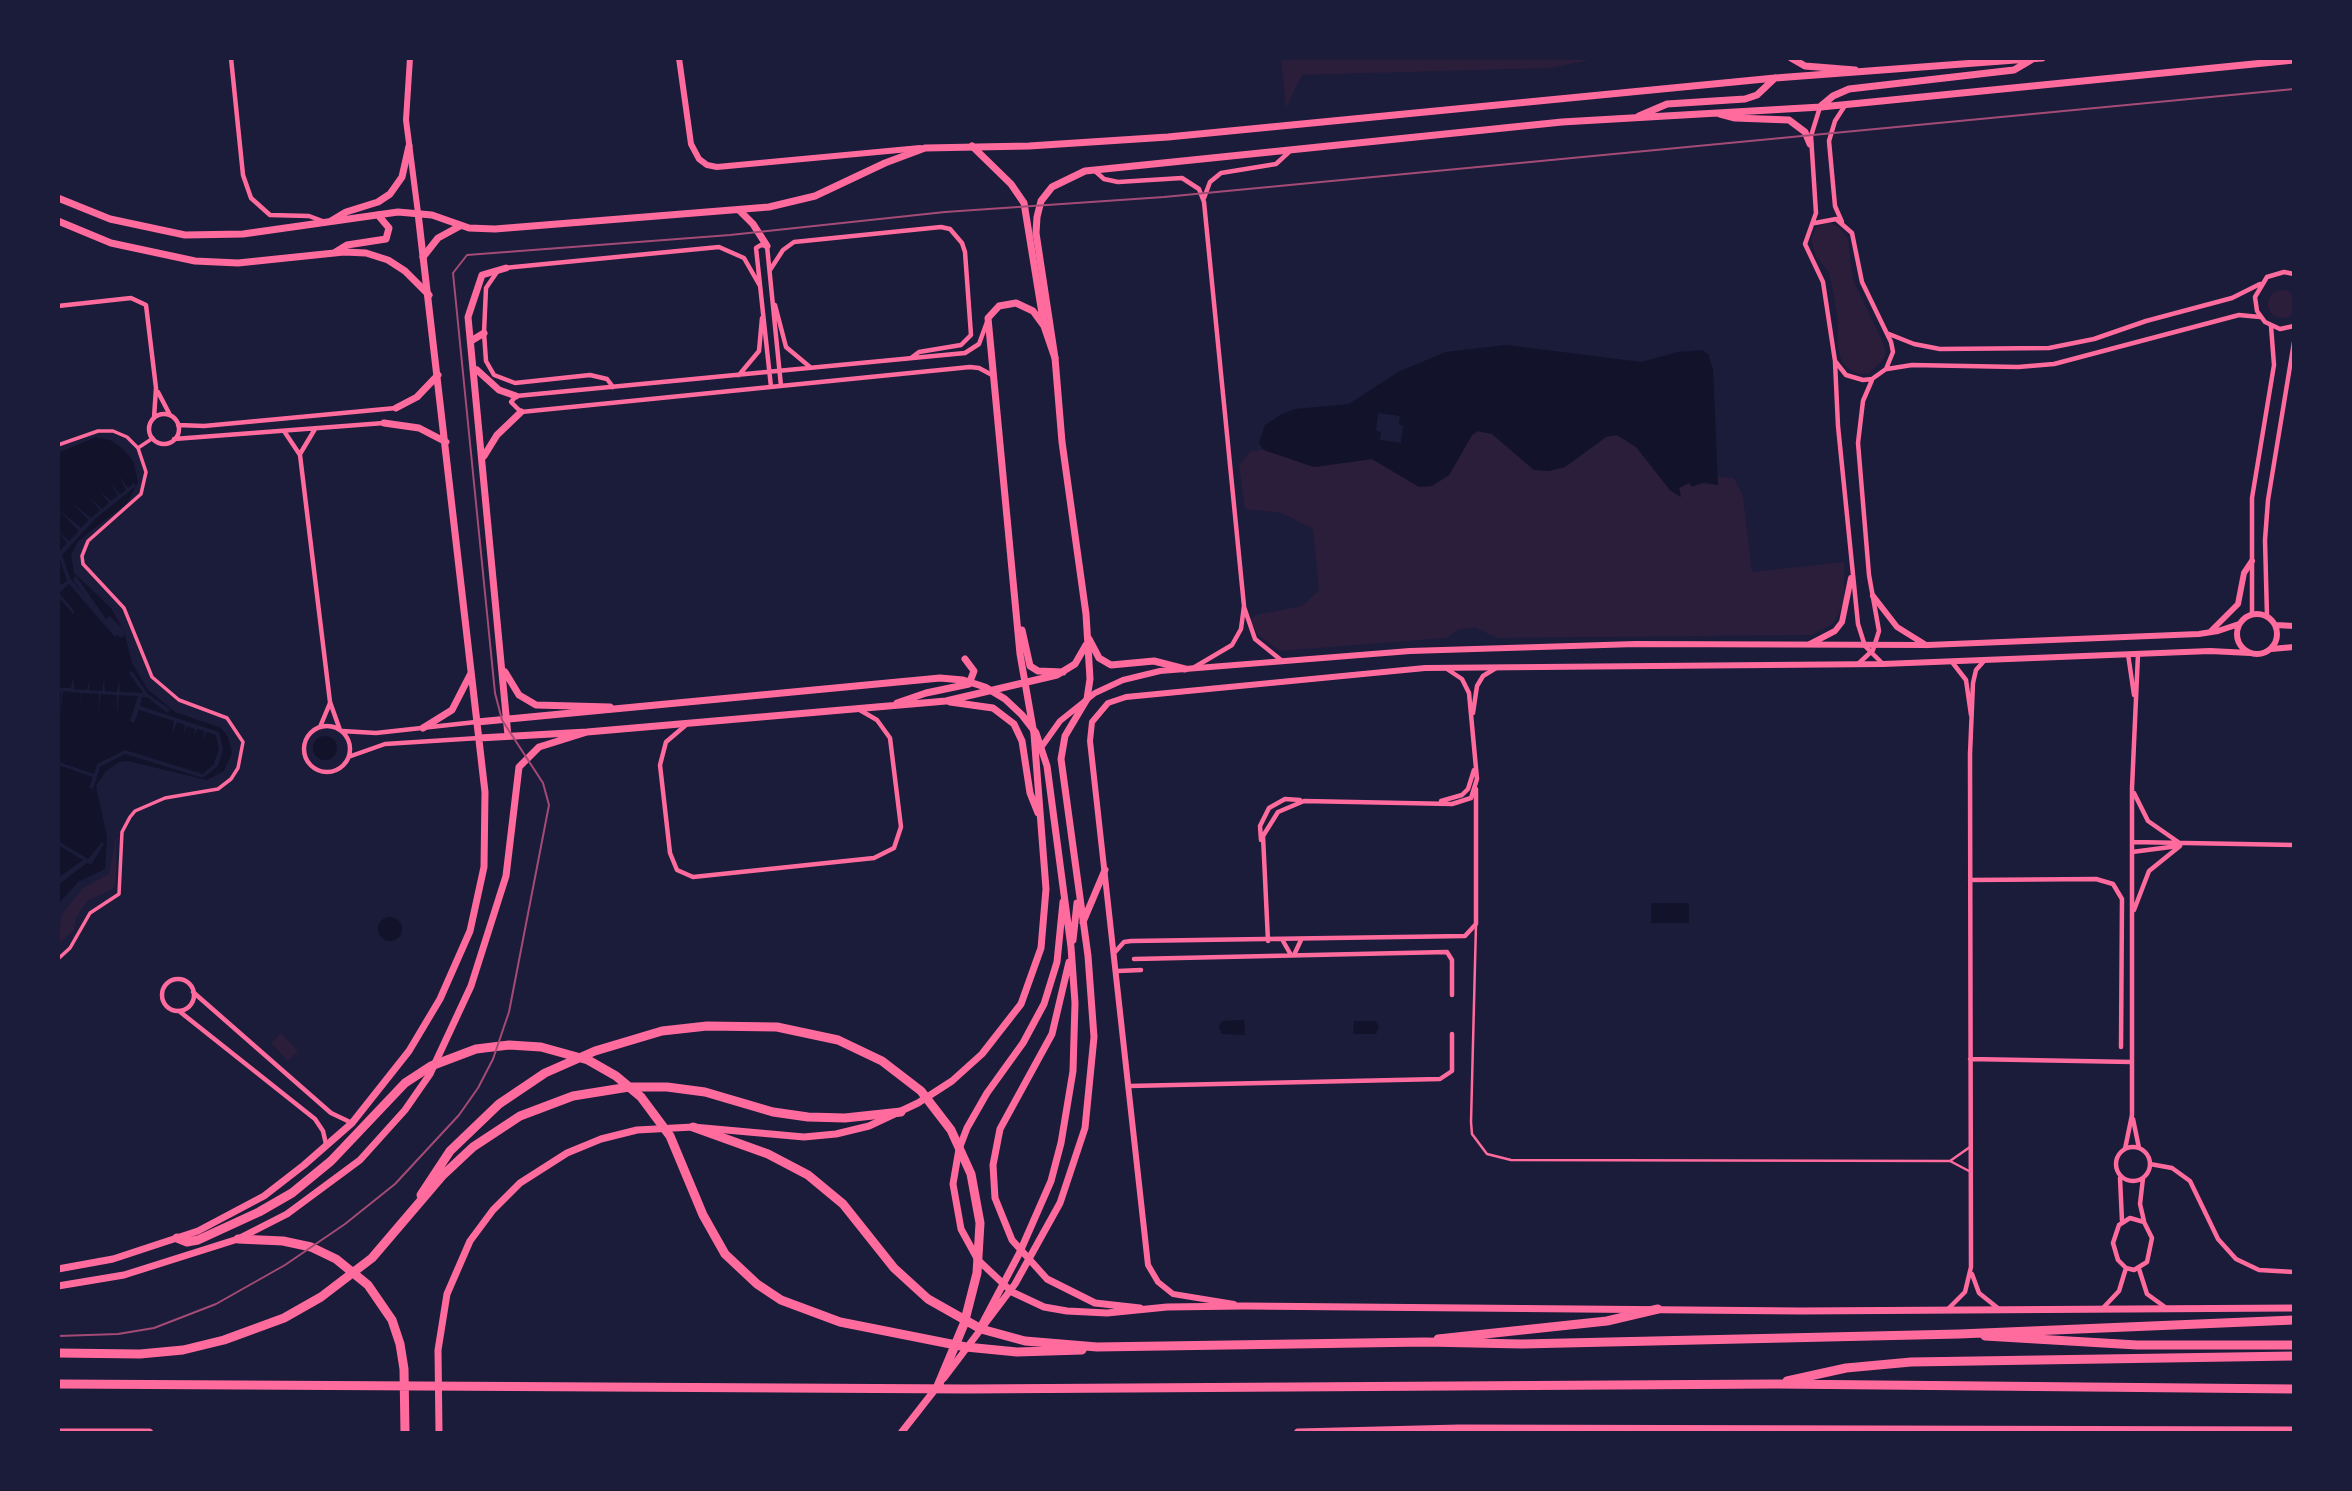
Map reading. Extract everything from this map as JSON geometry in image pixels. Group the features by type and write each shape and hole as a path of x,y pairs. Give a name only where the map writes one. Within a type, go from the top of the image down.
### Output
{"highway":[{"path":"415,1210 439,1164 474,1126 522,1087 578,1057 639,1037 707,1026 754,1025 822,1035 868,1052 915,1086 951,1130 971,1174 980,1223 977,1273 967,1315 938,1386"},
{"path":"177,1238 187,1242 198,1240 252,1216 292,1193 331,1161 405,1083 431,1066 477,1049 509,1045 541,1047 588,1060 616,1076 641,1097 670,1136 717,1241 735,1265 769,1293 810,1313 855,1326 983,1350 1054,1352 1097,1347 1425,1342 1522,1345 1959,1334 2294,1320"},
{"path":"58,1353 140,1354 183,1350 265,1326 321,1297 356,1272 387,1243 457,1161 488,1135 537,1108 591,1092 629,1087 686,1089 773,1112 808,1117 845,1118 901,1112"},
{"path":"693,1127 768,1154 808,1175 843,1204 905,1279 953,1316 1010,1338 1097,1347"},
{"path":"237,1239 270,1239 304,1245 336,1259 358,1275 377,1296 392,1320 403,1356 405,1433"},
{"path":"1425,1342 1465,1334 1607,1321 1658,1309"},
{"path":"1959,1334 2137,1345 2294,1345"},
{"path":"1776,1384 1846,1368 1911,1362 2294,1356"},
{"path":"58,1384 912,1389 1776,1384 2294,1389"},
{"path":"1298,1433 1459,1429 2050,1433 2294,1431"},
{"path":"58,1433 149,1433"}],"main road":[{"path":"1791,58 1805,66 1863,72"},
{"path":"58,198 93,213 156,231 204,236 378,215 418,213 460,226 495,229 739,211 815,196 885,163 925,148 1029,146 1306,126 1775,78 2042,58"},
{"path":"1821,107 1833,96 1849,89 2014,70 2031,59"},
{"path":"901,1433 977,1335 1027,1264 1068,1185 1085,1128 1093,1061 1093,1013 1062,751 1068,729 1087,698 1090,679 1072,500 1062,442 1055,358 1036,233 1041,201 1052,187 1085,171 1094,170 1638,116 1821,107 2294,60"},
{"path":"1638,116 1667,104 1745,99 1757,95 1775,78"},
{"path":"1717,112 1735,118 1789,120 1804,132 1811,144"},
{"path":"327,222 346,212 372,205 390,194 402,177 409,146"},
{"path":"972,146 1011,184 1024,203 1044,326 1055,358"},
{"path":"739,211 753,224 767,246"},
{"path":"58,1269 113,1259 217,1222 264,1196 326,1146 352,1122 392,1075 425,1025 455,969 470,931 481,888 486,844 479,738 439,374 418,213"},
{"path":"333,253 347,246 386,239 389,228 378,215"},
{"path":"58,221 91,236 153,254 195,261 238,263 344,252 366,253 388,260 405,271 429,295"},
{"path":"423,257 438,238 460,226"},
{"path":"506,268 482,275 468,317 484,457 508,736"},
{"path":"439,1433 438,1350 447,1294 461,1258 481,1225 520,1183 567,1153 601,1139 637,1130 693,1127 820,1136 869,1126 936,1093 968,1069 996,1039 1027,990 1041,948 1046,919 1033,722 1016,616 988,318 999,306 1016,303 1033,311 1044,326"},
{"path":"471,341 484,333"},
{"path":"475,367 492,385 516,396"},
{"path":"396,408 417,397 439,374"},
{"path":"484,457 497,435 521,412"},
{"path":"383,423 419,428 446,442"},
{"path":"1016,616 1030,666 1038,671 1064,672"},
{"path":"1086,632 1095,654 1107,663 1153,661 1189,668"},
{"path":"479,738 587,732 946,701 1025,684 1064,672 1079,660 1087,643"},
{"path":"890,706 926,693 966,686 974,675 973,667 965,659"},
{"path":"503,668 519,695 536,705 589,705 617,710"},
{"path":"423,728 452,710 472,673"},
{"path":"477,722 940,678 974,683 996,693 1030,724 1044,755 1071,947 1075,1037 1069,1104 1062,1143 1036,1218 977,1335"},
{"path":"946,701 993,708 1014,724 1022,741 1030,793 1039,814"},
{"path":"58,1286 124,1275 237,1239 287,1214 360,1160 405,1110 430,1074 450,1035 482,958 503,890 513,832 516,780 523,760 539,747 587,732"},
{"path":"1083,922 1105,870"},
{"path":"1078,891 1072,949 1057,1018 1045,1049 1012,1103 1000,1129 994,1154 993,1188 1001,1219 1012,1240 1047,1279 1095,1303 1147,1309"},
{"path":"1063,902 1057,962 1044,1004 1023,1043 987,1093 967,1128 954,1172 955,1207 966,1240 993,1278 1022,1298 1055,1310 1107,1313 1244,1306 1947,1310 2294,1308"}],"street":[{"path":"231,58 243,175 251,198 270,215 309,216 327,222"},
{"path":"410,58 405,103 418,213"},
{"path":"679,58 691,144 699,159 707,165 717,167 925,148"},
{"path":"1846,104 1835,121 1829,141 1835,206 1852,233 1867,295 1888,334 1892,352 1886,369"},
{"path":"1815,223 1811,144 1814,122 1821,107"},
{"path":"1282,661 1255,639 1244,606 1204,202 1206,189 1215,177 1228,171 1276,164 1289,152"},
{"path":"1094,170 1104,178 1118,182 1182,177 1199,190 1204,202"},
{"path":"1843,222 1829,218 1815,223 1807,233 1805,244 1823,282 1835,361 1851,578 1859,630 1865,646 1883,664"},
{"path":"770,270 783,250 794,242 942,227 950,229 965,251 971,335 961,345 919,352 911,358"},
{"path":"771,387 756,248 767,246 782,386"},
{"path":"613,387 607,379 590,375 515,383 504,381 488,366 484,333 488,283 493,274 506,268 719,247 744,258 760,286"},
{"path":"1888,334 1914,344 1940,349 2019,351 2049,348 2094,339 2232,298 2275,273 2294,274"},
{"path":"2260,284 2255,304 2260,317 2280,329 2294,326"},
{"path":"58,306 131,298 142,301 148,311 156,388 154,418 150,426 153,438 161,443 174,439 383,423"},
{"path":"773,301 786,347 811,368"},
{"path":"739,375 759,351 764,314"},
{"path":"1858,664 1876,646 1879,626 1873,596 1858,443 1863,401 1872,379 1886,369 1912,365 2018,367 2054,364 2239,315 2260,317"},
{"path":"988,318 979,344 969,352 516,396 511,405 521,412 970,367 979,368 992,375"},
{"path":"2252,614 2253,478 2274,365 2271,326"},
{"path":"2271,649 2278,635 2276,625 2267,615 2265,540 2268,500 2294,342"},
{"path":"1835,361 1839,369 1854,379 1872,379"},
{"path":"156,388 178,425 204,426 396,408"},
{"path":"154,418 161,414 170,415"},
{"path":"174,439 178,425"},
{"path":"300,455 314,429"},
{"path":"58,444 97,431 113,431 127,437 138,448 146,472 141,495 88,541 82,556 83,564 124,608 152,677 179,700 227,718 243,742 239,768 231,779 218,789 165,798 135,811 122,832 119,894 90,913 70,948 58,959"},
{"path":"284,432 300,455 330,702 341,731 351,746 350,756"},
{"path":"138,448 153,438"},
{"path":"2209,633 2238,604 2246,568 2252,561"},
{"path":"1808,644 1830,634 1842,622 1851,578"},
{"path":"1873,596 1897,627 1928,645"},
{"path":"1189,668 1232,645 1241,629 1244,606"},
{"path":"1035,760 1060,721 1087,698 1129,678 1189,668 1530,646 1876,646 2209,633 2239,624 2252,614 2267,615"},
{"path":"2239,624 2238,642 2250,653"},
{"path":"2276,625 2294,626"},
{"path":"1244,1306 1173,1294 1158,1282 1150,1271 1090,734 1095,716 1108,703 1135,696 1447,668 1883,664 2218,650 2261,654 2271,649 2294,647"},
{"path":"2128,654 2135,696"},
{"path":"2138,654 2132,788 2132,1115 2139,1149"},
{"path":"1947,1310 1965,1292 1970,1267 1972,715 1975,674 1984,660"},
{"path":"1952,662 1966,680 1972,715"},
{"path":"1472,714 1477,686 1489,671 1499,667"},
{"path":"1116,951 1124,942 1131,941 1465,936 1476,924 1476,789 1472,714 1466,685 1447,668"},
{"path":"330,702 320,727 311,733 305,742 304,754 309,764 318,771 329,773 340,769 350,756 386,744 479,738"},
{"path":"688,723 666,741 660,765 670,853 677,870 694,877 874,858 894,848 901,827 890,738 877,720 857,709"},
{"path":"320,727 376,733 477,722"},
{"path":"1439,802 1462,795 1468,789 1475,762"},
{"path":"2132,788 2148,821 2182,845"},
{"path":"1268,941 1260,825 1269,808 1285,799 1462,803 1476,789"},
{"path":"1263,845 1266,827 1278,812 1304,801"},
{"path":"2132,842 2294,845"},
{"path":"2132,852 2182,845"},
{"path":"2132,917 2148,870 2182,845"},
{"path":"1970,880 2096,879 2113,884 2122,899 2121,1047"},
{"path":"1282,940 1292,955"},
{"path":"1292,955 1301,940"},
{"path":"1135,959 1447,952 1452,960 1452,995"},
{"path":"1118,971 1141,970"},
{"path":"326,1146 323,1131 315,1119 179,1011 165,1005 162,992 164,986 179,979 189,984 193,992 331,1113 352,1122"},
{"path":"179,1011 188,1007 193,992"},
{"path":"1129,1086 1440,1079 1452,1071 1452,1034"},
{"path":"1970,1059 2132,1062"},
{"path":"2102,1309 2119,1291 2126,1268 2114,1249 2114,1236 2122,1222 2120,1176 2116,1161 2125,1149 2132,1115"},
{"path":"2125,1149 2139,1149 2147,1155 2150,1164 2144,1177 2140,1204 2144,1222 2152,1238 2152,1250 2147,1262 2139,1269 2126,1268"},
{"path":"2150,1164 2172,1168 2190,1181 2218,1240 2236,1259 2259,1270 2294,1272"},
{"path":"2120,1176 2132,1181 2144,1177"},
{"path":"2122,1222 2130,1218 2144,1222"},
{"path":"1970,1267 1979,1293 2000,1309"},
{"path":"2139,1269 2147,1294 2169,1308"}],"lane":[{"path":"1476,924 1471,1122 1472,1134 1487,1154 1511,1160 1950,1161 1970,1172"},
{"path":"1950,1161 1970,1147"}],"shaded area":[{"path":"1281,58 1601,58 1550,68 1302,75 1286,108"},
{"path":"1828,222 1839,227 1848,239 1853,280 1884,344 1886,354 1868,374 1858,374 1850,370 1843,364 1838,349 1838,320 1829,272 1816,257 1811,239 1816,227"},
{"path":"2282,290 2292,294 2296,304 2292,314 2282,318 2272,314 2268,304 2272,294"},
{"path":"1506,345 1641,362 1678,352 1702,350 1708,354 1713,369 1718,485 1703,482 1692,487 1689,483 1679,488 1681,497 1670,490 1636,447 1617,435 1606,437 1565,467 1549,471 1534,470 1492,434 1478,431 1472,435 1449,475 1432,486 1419,487 1372,459 1314,467 1264,450 1259,443 1265,425 1282,414 1296,409 1349,404 1398,372 1446,352"},
{"path":"1478,431 1492,434 1534,469 1565,467 1606,437 1617,435 1637,447 1670,490 1680,497 1679,488 1690,483 1717,485 1717,477 1734,478 1743,496 1752,572 1844,562 1844,603 1833,624 1812,635 1497,638 1476,628 1459,629 1446,638 1280,651 1258,635 1250,620 1256,615 1302,606 1319,590 1313,529 1282,513 1245,509 1239,465 1251,451 1264,450 1314,467 1372,459 1419,486 1431,486 1449,475 1472,435"},
{"path":"96,437 112,441 123,449 133,461 138,482 127,503 78,541 71,555 74,573 111,608 124,632 132,663 148,690 175,712 221,728 228,737 232,753 224,771 207,780 128,761 119,762 106,771 96,786 107,837 105,869 78,882 58,904 58,453"},
{"path":"325,736 336,743 337,748 330,759 325,760 314,753 313,748 320,737"},
{"path":"116,837 116,879 113,889 87,901 76,918 74,930 58,945 61,915 83,888 109,874"},
{"path":"1651,903 1689,903 1689,923 1651,923"},
{"path":"390,917 401,924 402,929 395,940 390,941 379,934 378,929 385,918"},
{"path":"1244,1020 1245,1035 1222,1034 1219,1027 1222,1021"},
{"path":"1354,1021 1376,1021 1379,1027 1376,1034 1353,1034"},
{"path":"281,1033 298,1051 288,1061 271,1043"}],"pier":[{"path":"1378,413 1400,416 1399,425 1403,425 1401,443 1380,440 1381,432 1376,431"},
{"path":"118,475 128,488 134,483 136,486 96,518 62,555 70,578 86,597 73,580 76,576 106,619 110,616 123,629 125,635 121,638 117,635 115,637 69,584 59,593 75,612 73,614 58,596 58,582 61,585 67,581 58,553 67,543 58,531 69,541 79,531 58,509 81,528 89,520 72,503 91,518 100,510 88,496 102,509 109,503 99,490 111,501 118,496 110,482 120,495 126,490"},
{"path":"132,671 148,694 170,709 167,713 147,697 142,697 140,706 219,732 223,750 218,766 203,778 125,754 100,767 93,789 89,788 93,777 58,765 59,762 94,774 97,764 125,750 203,774 214,764 219,749 216,735 206,732 203,741 204,731 197,729 194,738 195,729 187,726 183,736 185,725 177,722 172,734 174,721 139,710 134,723 130,721 138,696 119,695 117,715 117,695 101,694 98,713 99,694 82,693 80,712 81,693 63,691 60,716 61,692 58,688 71,688 73,676 74,689 87,690 90,677 89,690 102,691 104,678 105,691 117,692 119,679 120,692 143,693 129,673"},
{"path":"58,841 88,859 102,842 104,844 91,865 87,863 58,885 58,878 83,860 58,845"}],"tram line":[{"path":"58,1336 118,1334 154,1328 216,1304 285,1265 345,1224 395,1184 459,1115 478,1088 493,1059 509,1012 549,805 543,783 502,720 495,693 453,273 467,255 730,235 945,212 1164,197 2294,89"}]}
